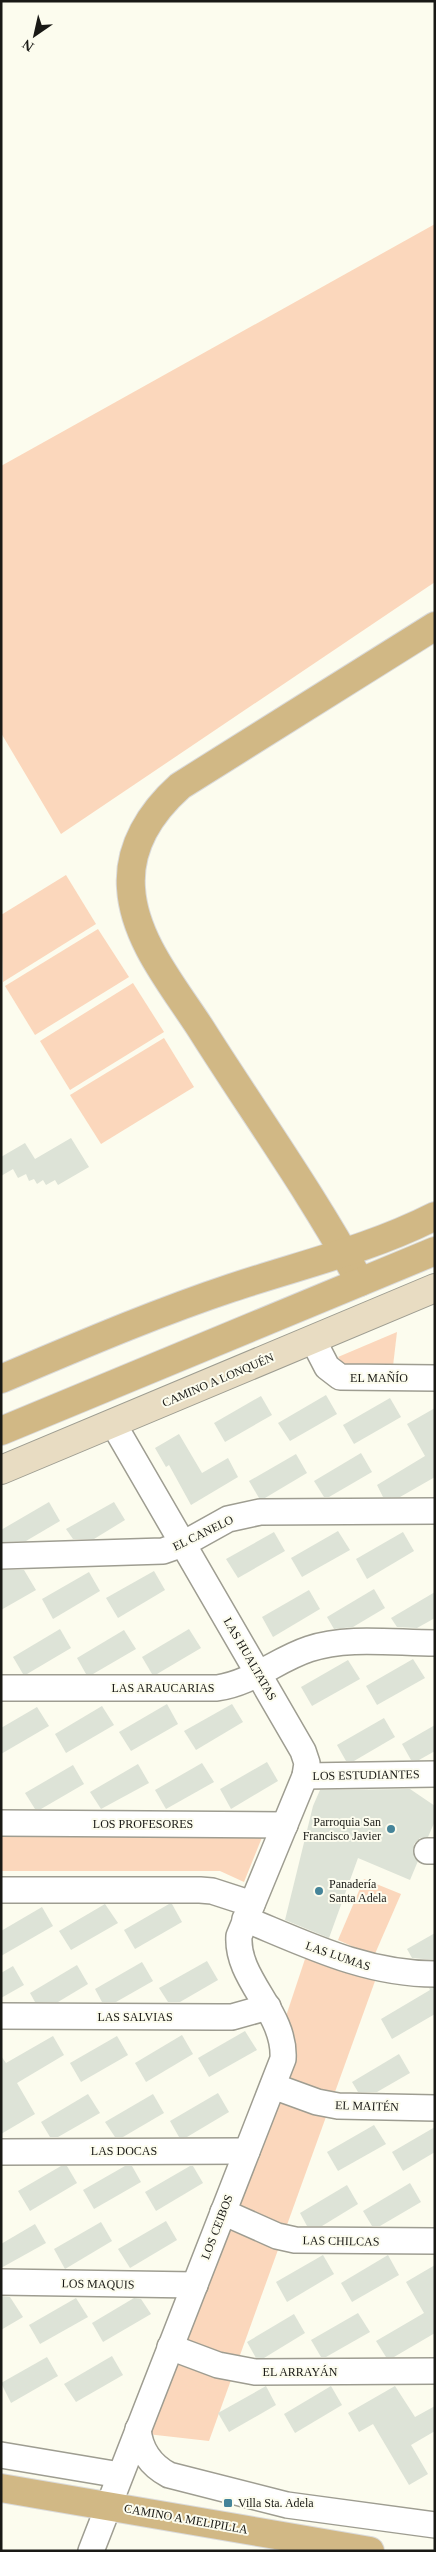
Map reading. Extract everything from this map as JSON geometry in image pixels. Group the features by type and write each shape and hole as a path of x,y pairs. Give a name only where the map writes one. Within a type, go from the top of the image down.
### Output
{"main road":[{"path":"360,1282 345,1253 153,954 133,904 131,871 136,848 145,827 161,805 180,786 435,626"},
{"path":"1,1379 166,1311 230,1288 403,1233 435,1216"},
{"path":"1,1431 435,1251"},
{"name":"CAMINO A MELIPILLA","path":"1,2488 370,2551"}],"street":[{"name":"CAMINO A LONQUÉN","path":"1,1470 114,1425 435,1288"},
{"name":"EL MAÑÍO","path":"313,1340 327,1367 340,1377 435,1378"},
{"name":"LAS HUALTATAS","path":"114,1425 306,1757 307,1770 305,1776 248,1912"},
{"name":"EL CANELO","path":"1,1556 156,1553 183,1544 228,1519 260,1512 435,1512"},
{"name":"LAS ARAUCARIAS","path":"1,1688 217,1688 244,1682 298,1653 326,1644 435,1643"},
{"name":"LOS ESTUDIANTES","path":"305,1776 432,1776"},
{"name":"LOS PROFESORES","path":"1,1823 285,1825"},
{"path":"1,1890 212,1891 248,1912"},
{"name":"LAS LUMAS","path":"248,1912 355,1964 395,1972 435,1974"},
{"name":"LOS CEIBOS","path":"91,2551 283,2059 283,2047 278,2025 240,1954 239,1936 248,1912"},
{"name":"LAS SALVIAS","path":"1,2016 218,2018 268,2007"},
{"name":"EL MAITÉN","path":"273,2086 317,2102 338,2106 435,2108"},
{"name":"LAS DOCAS","path":"1,2152 247,2151"},
{"name":"LAS CHILCAS","path":"223,2212 277,2236 295,2240 435,2241"},
{"name":"LOS MAQUIS","path":"1,2282 195,2285"},
{"name":"EL ARRAYÁN","path":"170,2347 218,2365 255,2372 435,2371"},
{"path":"138,2429 139,2438 146,2456 160,2470 179,2478 287,2505 435,2525"},
{"path":"1,2455 120,2475"}],"shaded area":[{"path":"435,224 435,582 61,834 1,733 1,466"},
{"path":"66,875 96,924 3,982 1,915"},
{"path":"98,929 129,977 35,1035 5,986"},
{"path":"133,983 164,1032 70,1090 40,1041"},
{"path":"164,1038 194,1087 101,1144 70,1095"},
{"path":"397,1332 393,1366 348,1370 338,1357"},
{"path":"1,1829 263,1835 244,1882 220,1871 1,1871"},
{"path":"364,1879 401,1894 374,1956 338,1940"},
{"path":"310,1944 379,1970 209,2441 147,2434"}],"building":[{"path":"71,1138 89,1167 58,1185 55,1180 46,1185 43,1180 37,1184 34,1179 29,1181 26,1174 18,1178 13,1169 1,1176 1,1157 25,1143 35,1159"},
{"path":"326,1395 337,1414 290,1441 278,1423"},
{"path":"261,1396 272,1415 225,1442 214,1423"},
{"path":"390,1398 401,1417 354,1444 343,1425"},
{"path":"435,1408 435,1477 400,1497 383,1497 377,1485 425,1456 407,1424"},
{"path":"179,1434 202,1473 228,1458 238,1477 191,1505 169,1465 166,1467 155,1448"},
{"path":"361,1453 372,1472 329,1497 324,1497 314,1481"},
{"path":"296,1454 307,1473 265,1498 259,1498 249,1481"},
{"path":"49,1502 60,1521 26,1541 1,1542 1,1530"},
{"path":"114,1502 125,1520 94,1539 73,1539 66,1529"},
{"path":"338,1531 350,1550 302,1577 291,1558"},
{"path":"274,1532 285,1551 238,1578 226,1559"},
{"path":"403,1532 414,1551 367,1579 356,1559"},
{"path":"1,1570 24,1570 36,1590 1,1610"},
{"path":"154,1571 165,1590 118,1618 106,1598"},
{"path":"89,1572 100,1591 53,1619 42,1599"},
{"path":"374,1589 385,1608 353,1627 334,1629 327,1617"},
{"path":"309,1590 320,1609 273,1637 262,1617"},
{"path":"435,1592 435,1618 417,1628 397,1627 391,1618"},
{"path":"60,1629 71,1648 27,1674 23,1674 13,1657"},
{"path":"189,1629 201,1648 157,1674 152,1674 142,1657"},
{"path":"124,1630 136,1649 93,1674 86,1674 77,1658"},
{"path":"413,1659 425,1678 377,1705 366,1686"},
{"path":"348,1660 360,1679 312,1706 301,1687"},
{"path":"167,1704 178,1724 131,1751 119,1732"},
{"path":"232,1704 243,1722 196,1750 184,1731"},
{"path":"102,1706 114,1725 66,1753 55,1734"},
{"path":"37,1707 49,1726 1,1754 1,1728"},
{"path":"384,1718 395,1737 354,1761 346,1761 337,1745"},
{"path":"435,1725 435,1751 419,1760 411,1760 402,1744"},
{"path":"267,1762 278,1781 231,1809 220,1789"},
{"path":"202,1763 214,1782 166,1809 155,1790"},
{"path":"138,1764 149,1783 101,1809 90,1792"},
{"path":"73,1765 84,1784 41,1809 35,1809 25,1793"},
{"path":"410,1789 435,1806 435,1821 428,1837 420,1838 414,1844 413,1851 418,1861 410,1880 358,1858 329,1938 285,1920 313,1806 320,1790"},
{"path":"105,1904 118,1923 71,1950 59,1931"},
{"path":"172,1904 182,1922 135,1949 124,1930"},
{"path":"42,1907 53,1926 1,1956 1,1931"},
{"path":"435,1933 435,1960 412,1958 407,1949"},
{"path":"207,1961 218,1980 180,2002 168,2002 159,1988"},
{"path":"142,1962 153,1981 116,2002 102,2002 95,1989"},
{"path":"77,1965 88,1984 58,2002 35,2002 30,1993"},
{"path":"13,1966 24,1985 1,1998 1,1973"},
{"path":"429,1988 435,1988 435,2014 392,2039 381,2019 430,1990"},
{"path":"245,2031 257,2050 209,2077 198,2058"},
{"path":"182,2035 193,2054 146,2082 135,2063"},
{"path":"53,2036 64,2055 17,2083 35,2114 1,2134 1,2056 6,2063"},
{"path":"117,2036 128,2055 81,2082 70,2063"},
{"path":"399,2054 410,2073 377,2092 358,2092 352,2082"},
{"path":"218,2093 229,2112 187,2137 179,2137 170,2121"},
{"path":"88,2094 100,2113 58,2137 50,2137 41,2122"},
{"path":"153,2094 164,2113 123,2137 115,2137 105,2122"},
{"path":"374,2125 386,2144 338,2171 327,2152"},
{"path":"435,2127 435,2152 403,2171 392,2152"},
{"path":"61,2166 67,2166 77,2183 30,2211 18,2191"},
{"path":"125,2166 132,2166 141,2182 94,2209 83,2190"},
{"path":"193,2166 203,2183 156,2211 145,2192"},
{"path":"410,2183 421,2202 380,2226 372,2226 363,2211"},
{"path":"347,2185 358,2204 322,2226 307,2226 300,2213"},
{"path":"166,2221 177,2240 130,2268 118,2249"},
{"path":"101,2222 112,2241 65,2269 54,2249"},
{"path":"35,2224 46,2243 1,2268 1,2244"},
{"path":"323,2255 334,2274 287,2302 276,2282"},
{"path":"388,2255 399,2275 352,2302 341,2283"},
{"path":"435,2265 435,2333 394,2357 386,2357 376,2341 424,2313 406,2282"},
{"path":"1,2296 10,2297 23,2317 1,2330"},
{"path":"76,2298 88,2317 40,2344 29,2325"},
{"path":"134,2298 141,2299 151,2314 103,2342 92,2323"},
{"path":"358,2313 370,2332 326,2357 321,2357 311,2340"},
{"path":"294,2314 305,2333 264,2358 256,2358 247,2342"},
{"path":"112,2356 123,2375 76,2402 64,2384"},
{"path":"47,2357 58,2376 11,2403 1,2383"},
{"path":"266,2386 276,2405 229,2432 218,2413"},
{"path":"331,2386 342,2405 295,2433 284,2414"},
{"path":"395,2386 415,2417 435,2406 435,2431 411,2445 428,2474 409,2485 373,2424 359,2432 348,2413"}],"place":[{"name":"Parroquia San Francisco Javier","path":"391,1829"},
{"name":"Panadería Santa Adela","path":"319,1891"},
{"name":"Villa Sta. Adela","path":"228,2503"}]}
